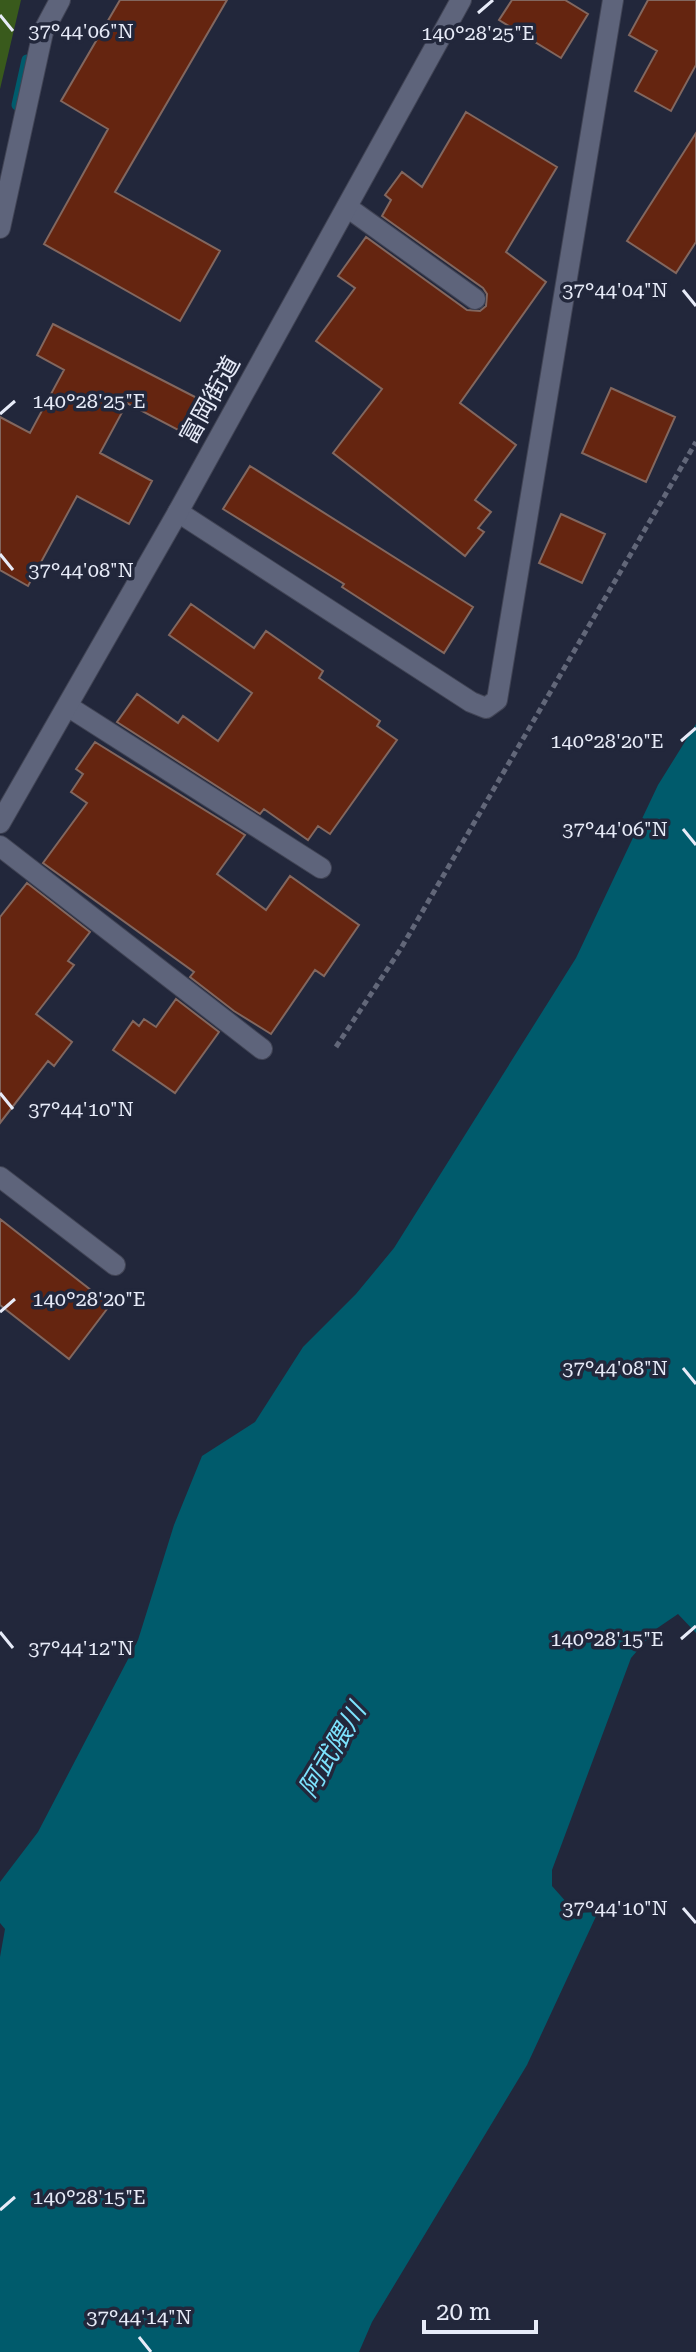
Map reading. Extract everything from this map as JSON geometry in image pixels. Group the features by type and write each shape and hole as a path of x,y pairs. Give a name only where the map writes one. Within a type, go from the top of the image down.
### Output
{"street":[{"path":"0,228 43,32 60,0"},
{"name":"富岡街道","path":"0,823 69,707 461,0"},
{"path":"178,512 471,702 486,708 497,700 613,0"},
{"path":"347,207 475,299"},
{"path":"69,707 321,868"},
{"path":"0,846 262,1049"},
{"path":"0,1177 115,1265"}],"path":[{"path":"336,1047 400,950 696,442"}],"green space":[{"path":"0,0 21,0 0,89"}],"water":[{"name":"阿武隈川","path":"696,724 696,1633 678,1614 656,1629 631,1658 552,1870 552,1886 576,1913 598,1912 527,2065 372,2322 359,2352 0,2352 0,1957 5,1929 0,1923 0,1882 38,1832 138,1640 174,1525 202,1456 255,1422 303,1347 356,1294 394,1248 576,958 658,785"}],"building":[{"path":"120,0 227,0 115,192 220,251 180,321 44,244 108,129 61,101"},
{"path":"512,0 565,0 588,14 561,58 499,20"},
{"path":"648,0 696,0 696,65 671,111 635,91 657,51 629,35"},
{"path":"466,112 557,167 506,252 546,282 460,403 516,445 475,500 491,512 478,528 484,532 465,556 333,453 382,389 316,341 355,288 338,276 366,237 467,310 480,311 486,306 487,294 483,288 382,216 391,200 385,195 402,172 422,187"},
{"path":"696,133 696,242 676,273 627,241"},
{"path":"53,324 197,398 180,431 127,403 100,453 152,481 129,524 77,496 28,586 0,570 0,417 30,433 64,370 37,355"},
{"path":"611,388 675,417 646,482 582,453"},
{"path":"250,466 473,607 444,653 342,587 344,584 223,509"},
{"path":"561,514 605,534 582,583 539,563"},
{"path":"191,604 254,648 266,631 323,671 319,678 380,721 377,726 397,740 330,834 318,826 308,840 264,809 260,814 117,722 137,694 178,723 183,716 218,741 252,693 169,635"},
{"path":"95,742 245,835 217,874 266,910 290,876 359,925 324,976 315,970 271,1034 234,1011 190,977 194,972 43,863 87,803 71,792 83,774 76,769"},
{"path":"27,883 90,932 68,961 74,965 36,1014 72,1042 54,1066 48,1061 0,1123 0,917"},
{"path":"176,999 219,1032 175,1093 113,1050 133,1021 139,1026 144,1019 156,1027"},
{"path":"0,1219 110,1305 69,1359 0,1305"}],"waterway":[{"path":"17,105 27,60"}]}
